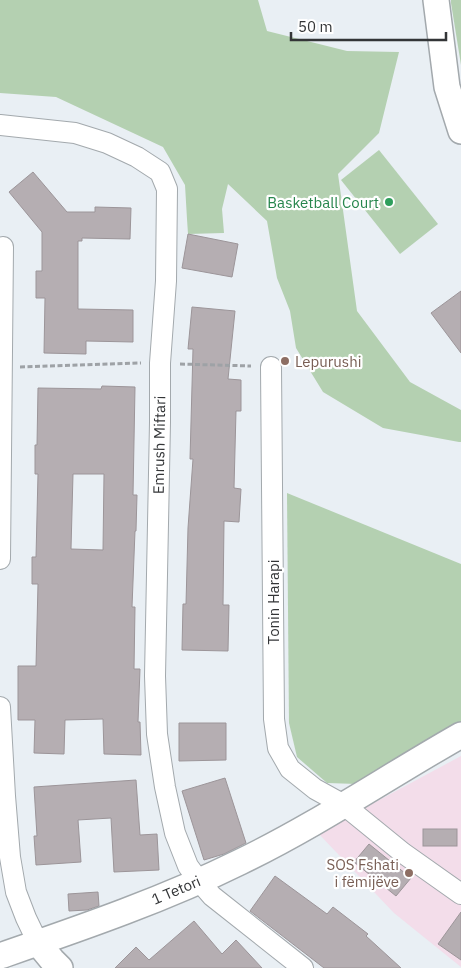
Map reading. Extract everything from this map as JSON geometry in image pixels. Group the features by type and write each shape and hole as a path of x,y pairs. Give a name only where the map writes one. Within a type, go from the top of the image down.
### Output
{"street":[{"path":"436,0 447,87 461,131"},
{"name":"Emrush Miftari","path":"0,125 75,133 107,143 137,157 160,172 167,189 166,281 160,363 155,676 157,734 165,787 175,833 188,866 198,881 212,896 303,968"},
{"path":"0,559 3,247"},
{"name":"Tonin Harapi","path":"271,367 274,719 278,748 290,769 315,789 344,805"},
{"path":"0,707 10,857 16,892 38,943 60,968"},
{"name":"1 Tetori","path":"0,956 118,914 242,861 344,805 461,735"},
{"path":"344,805 403,853 461,894"}],"path":[{"path":"2,368 160,363 271,367"}],"shaded area":[{"name":"SOS Fshati i fëmijëve","path":"461,756 461,967 394,913 318,833"}],"green space":[{"path":"0,0 258,0 267,31 347,51 399,52 379,133 338,174 357,311 410,382 461,410 461,442 383,428 323,392 296,348 290,311 277,278 267,221 228,184 222,209 224,233 188,234 185,185 163,147 56,97 0,93"},
{"path":"451,0 461,0 461,65 451,3"},
{"name":"Basketball Court","path":"379,150 438,224 400,254 341,180"},
{"path":"287,493 461,564 461,721 357,784 327,783 297,757 289,723"}],"building":[{"path":"33,172 67,212 95,212 95,207 131,208 130,239 82,238 82,241 78,241 78,309 133,310 133,342 86,341 86,354 44,353 45,298 36,298 36,271 42,271 42,232 9,192"},
{"path":"188,234 238,244 232,277 182,268"},
{"path":"461,291 461,353 431,313"},
{"path":"192,307 235,311 228,379 241,380 241,411 236,411 234,488 241,489 239,522 224,521 223,605 229,605 228,651 182,650 183,604 186,604 188,528 193,459 190,459 193,349 188,349"},
{"path":"102,386 135,387 133,495 137,495 132,607 135,607 134,669 140,669 138,722 140,722 141,755 104,754 103,719 65,720 64,754 34,753 35,720 18,720 18,666 36,666 38,584 32,584 32,557 36,557 38,474 35,474 35,445 37,445 38,388 101,389","holes":["73,474 104,474 103,550 71,549"]},
{"path":"179,723 226,723 226,760 179,761"},
{"path":"225,778 246,843 224,854 204,860 182,791"},
{"path":"136,780 140,835 157,834 159,870 114,872 111,818 78,820 81,862 36,865 34,836 37,836 34,787"},
{"path":"423,829 457,829 457,846 423,846"},
{"path":"369,844 411,878 396,896 354,862"},
{"path":"275,876 327,914 333,907 368,934 366,936 401,968 324,968 250,911"},
{"path":"98,892 99,906 87,910 69,911 68,894"},
{"path":"461,912 461,960 438,944"},
{"path":"194,921 222,954 236,940 262,968 115,968 136,947 149,960"}],"place":[{"name":"Basketball Court","path":"389,202"},
{"name":"Lepurushi","path":"285,361"},
{"name":"SOS Fshati i fëmijëve","path":"409,873"}]}
